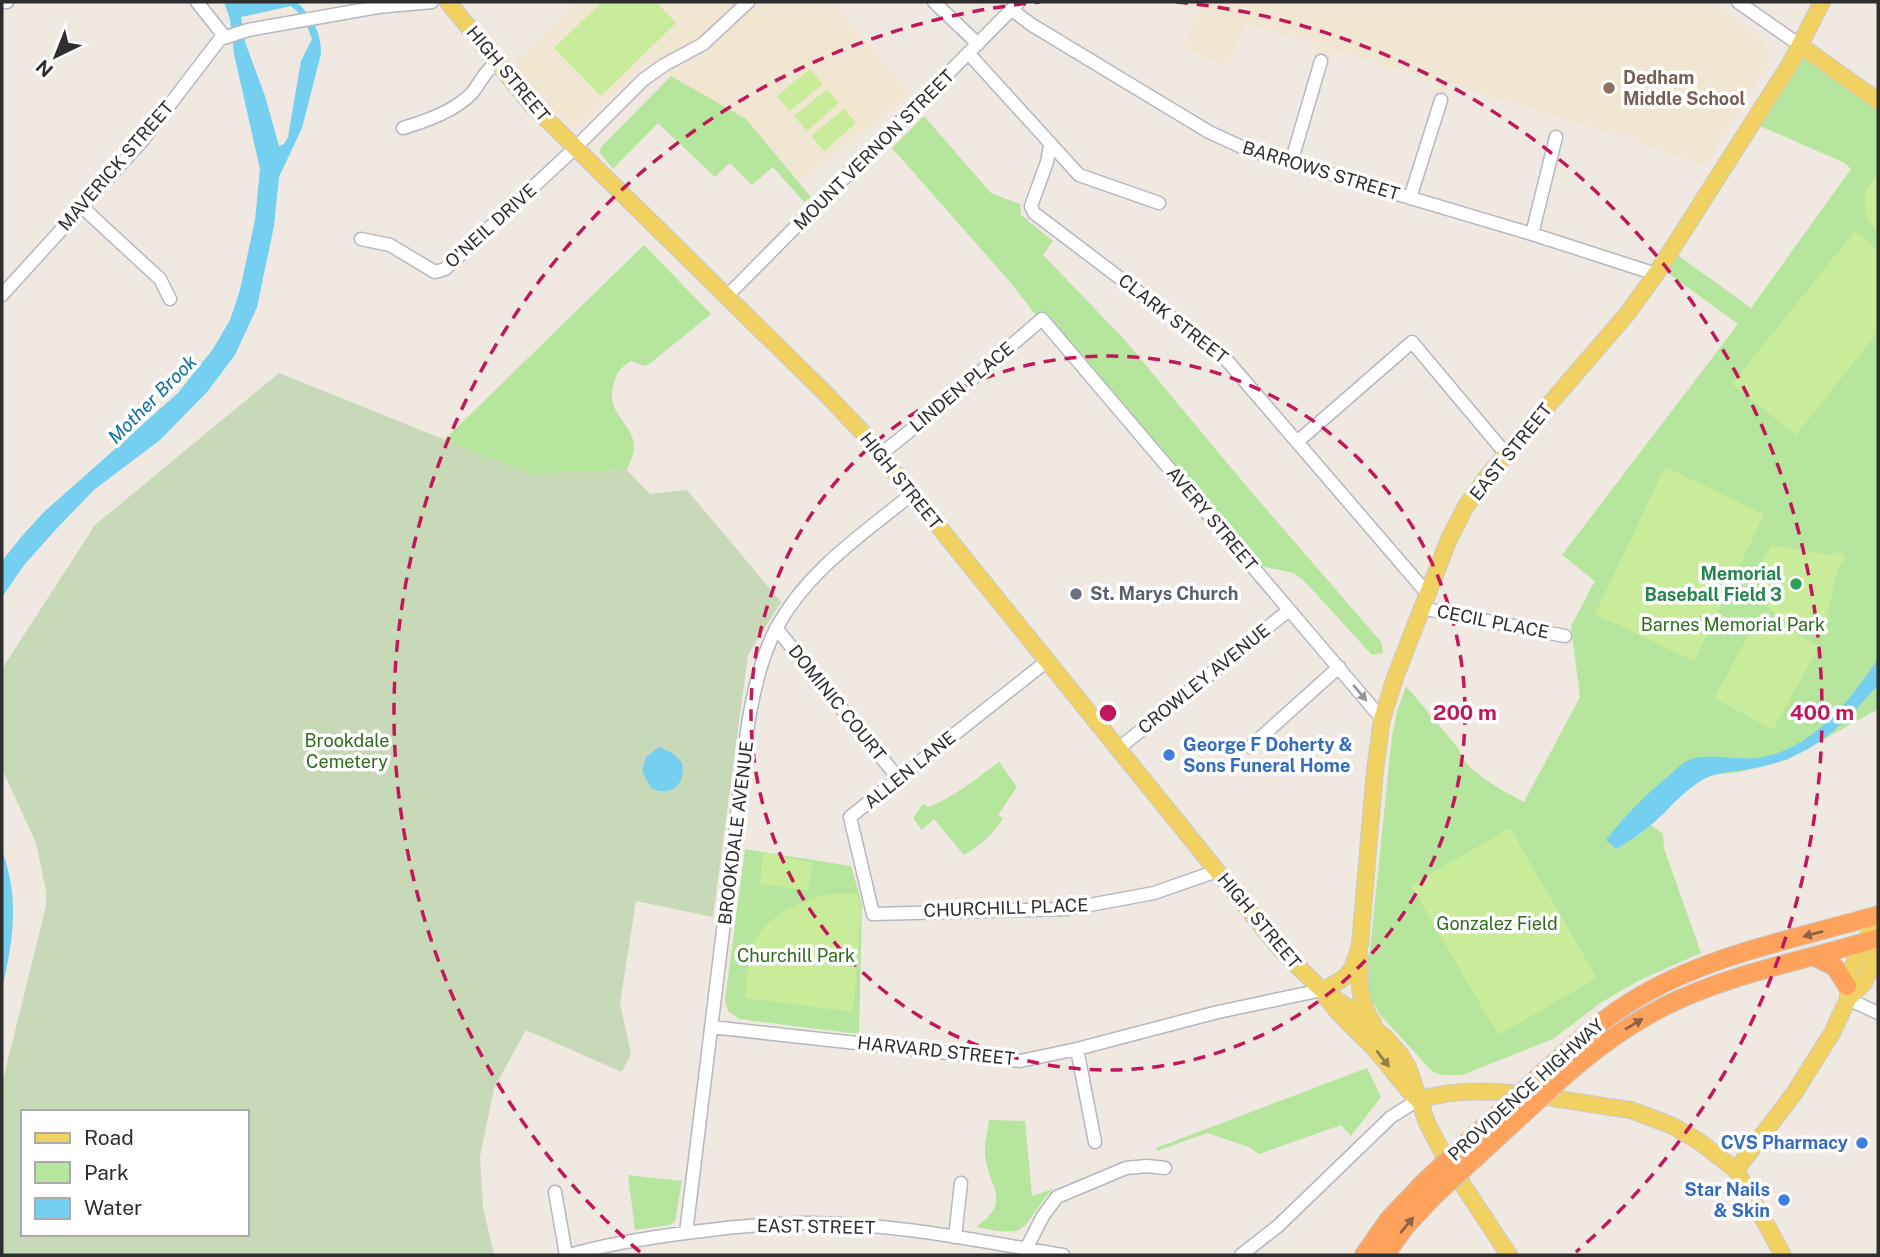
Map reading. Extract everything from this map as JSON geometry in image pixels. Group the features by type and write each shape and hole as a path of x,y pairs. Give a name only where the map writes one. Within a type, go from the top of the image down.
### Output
{"highway":[{"name":"PROVIDENCE HIGHWAY","path":"1364,1255 1402,1205 1429,1190 1553,1076 1603,1020 1633,1000 1675,978 1750,951 1878,917"},
{"name":"PROVIDENCE HIGHWAY","path":"1553,1076 1667,1005 1720,984 1873,944"},
{"path":"1815,957 1835,967 1847,992"},
{"name":"PROVIDENCE HIGHWAY","path":"1385,1255 1429,1190"},
{"path":"1351,1255 1377,1235"}],"main road":[{"name":"HIGH STREET","path":"448,2 531,104 825,393 881,454 1269,937 1322,990 1347,1006 1385,1037 1408,1067 1418,1100"},
{"name":"EAST STREET","path":"1322,990 1349,975 1355,966 1360,944 1382,719 1424,600 1457,522 1506,454 1627,314 1656,274 1801,46 1822,2"},
{"path":"1801,46 1878,101"},
{"path":"1736,1170 1809,1070 1832,1033 1847,992 1849,974 1873,944 1878,917"},
{"path":"1360,944 1360,990 1363,1009 1385,1037"},
{"name":"HIGH STREET","path":"1322,990 1333,1008 1372,1046 1399,1081 1418,1100"},
{"path":"1509,1255 1457,1177 1427,1123 1418,1100 1440,1093 1484,1090 1631,1110 1673,1126 1700,1142 1736,1170 1783,1255"}],"street":[{"path":"197,2 226,35 378,7 432,2"},
{"path":"575,148 654,72 703,44 748,2"},
{"path":"934,2 1072,168 1085,179 1159,203"},
{"path":"1738,2 1801,46"},
{"name":"MOUNT VERNON STREET","path":"726,297 1016,6"},
{"name":"BARROWS STREET","path":"1016,6 1032,25 1220,139 1656,274"},
{"name":"MAVERICK STREET","path":"2,295 142,141 213,46 226,35"},
{"path":"1291,163 1321,61"},
{"path":"403,128 438,115 465,99 483,74 496,63"},
{"path":"1410,198 1441,100"},
{"path":"1532,234 1556,137"},
{"name":"CLARK STREET","path":"1051,145 1031,206 1034,213 1224,357 1297,442 1424,600"},
{"name":"O'NEIL DRIVE","path":"361,239 390,245 428,270 440,272 575,148"},
{"path":"82,207 155,273 164,284 170,299"},
{"name":"LINDEN PLACE","path":"881,454 947,401 1042,318"},
{"name":"AVERY STREET","path":"1042,318 1382,719"},
{"path":"1297,442 1412,342 1506,454"},
{"name":"BROOKDALE AVENUE","path":"686,1233 745,754 764,658 776,628 794,599 819,570 912,494"},
{"name":"CECIL PLACE","path":"1424,600 1565,636"},
{"name":"CROWLEY AVENUE","path":"1118,749 1289,610"},
{"name":"DOMINIC COURT","path":"776,628 898,778"},
{"name":"ALLEN LANE","path":"873,914 850,817 1047,661"},
{"path":"1250,747 1339,667"},
{"name":"CHURCHILL PLACE","path":"873,914 1068,909 1154,893 1217,871"},
{"name":"HARVARD STREET","path":"711,1027 1006,1061 1033,1059 1218,1012 1322,990"},
{"path":"1847,992 1878,1013"},
{"path":"1077,1049 1095,1142"},
{"path":"1241,1255 1279,1226 1391,1117 1418,1100"},
{"path":"1027,1249 1043,1216 1057,1197 1126,1168 1165,1168"},
{"path":"956,1237 961,1182"},
{"path":"555,1192 568,1255"},
{"name":"EAST STREET","path":"568,1255 606,1245 686,1233 809,1223 897,1229 1063,1255"}],"shaded area":[{"path":"578,2 832,2 911,94 800,182 746,119 646,62 580,126 570,127 512,65"},
{"name":"Dedham Middle School","path":"1175,2 1713,2 1761,37 1770,54 1769,63 1705,166 1627,138 1446,83 1442,96 1434,94 1437,81 1334,50 1329,63 1313,58 1317,45 1245,23 1228,66 1184,48 1199,9"}],"green space":[{"path":"602,2 656,2 676,23 601,96 554,48"},
{"name":"Barnes Memorial Park","path":"1801,46 1878,101 1878,709 1787,760 1735,773 1674,776 1635,813 1663,834 1664,848 1701,953 1640,980 1602,1002 1553,1039 1462,1075 1442,1075 1432,1071 1382,1017 1368,996 1369,959 1392,736 1397,711 1406,686 1476,773 1524,802 1580,697 1571,626 1595,581 1562,555 1738,324 1661,268 1672,251 1751,308 1851,169 1845,163 1753,123"},
{"path":"810,69 823,84 790,111 777,96"},
{"path":"671,76 746,119 811,197 804,202 773,167 752,185 730,163 715,177 658,123 613,169 599,152 601,147"},
{"path":"827,89 839,103 807,131 794,116"},
{"path":"844,109 856,123 824,151 811,136"},
{"path":"924,116 991,193 1020,204 1021,215 1053,241 1043,255 1124,339 1382,643 1383,653 1372,655 1294,573 1260,566 1053,322 1041,313 1035,314 892,148"},
{"path":"1878,174 1878,232 1868,218 1864,203 1868,188"},
{"path":"1855,231 1878,250 1878,332 1796,435 1732,384"},
{"path":"644,245 711,314 648,365 631,361 617,375 613,387 613,405 630,432 634,448 627,470 530,474 444,440"},
{"name":"Brookdale Cemetery","path":"279,373 530,474 627,470 650,494 687,490 781,602 748,655 713,917 636,901 620,1003 631,1054 622,1072 526,1030 494,1088 480,1157 483,1207 494,1255 2,1255 2,1084 46,906 46,891 36,843 2,769 2,669 95,525"},
{"path":"1665,467 1764,514 1694,661 1595,614"},
{"name":"Memorial Baseball Field 3","path":"1772,545 1830,555 1839,552 1844,555 1844,561 1838,567 1825,624 1790,622 1777,615 1767,604 1760,592 1759,577 1762,561"},
{"path":"1760,614 1819,646 1773,730 1714,698"},
{"path":"999,762 1017,787 998,815 1003,818 986,839 964,855 934,819 922,830 913,818 923,804 929,807 948,798"},
{"name":"Gonzalez Field","path":"1510,828 1597,978 1498,1035 1411,885"},
{"name":"Churchill Park","path":"745,849 851,866 862,904 859,1034 739,1019 728,1011 725,1000"},
{"path":"763,853 813,862 808,890 760,884"},
{"path":"833,894 857,894 861,909 853,1012 745,998 751,949 764,928 784,911 809,900"},
{"path":"1367,1068 1381,1097 1351,1136 1341,1125 1259,1154 1249,1147 1207,1133 1157,1151 1156,1148"},
{"path":"989,1120 1025,1121 1032,1196 1053,1189 1024,1226 1008,1232 976,1227 994,1209 996,1201 985,1154"},
{"path":"628,1175 682,1181 675,1221 670,1225 635,1230"}],"water":[{"path":"224,2 297,2 315,26 321,46 302,128 279,177 274,226 257,307 235,355 207,392 160,440 95,489 25,564 2,597 2,561 22,536 44,512 178,393 213,349 230,320 240,290 255,220 260,169 234,54 230,19","holes":["291,6 304,18 312,39 301,61 288,137 284,144 279,146 265,96 245,42 241,17"]},
{"path":"1878,659 1878,685 1840,725 1813,746 1781,761 1704,779 1646,829 1616,849 1606,840 1642,800 1687,761 1712,756 1748,759 1776,754 1811,735 1841,707"},
{"path":"659,747 674,754 682,763 682,777 671,790 658,791 651,788 642,771 646,757"},
{"path":"2,851 11,885 13,920 2,989"}],"place":[{"name":"Dedham Middle School","path":"1609,88"},
{"name":"Memorial Baseball Field 3","path":"1796,584"},
{"name":"St. Marys Church","path":"1076,594"},
{"name":"George F Doherty & Sons Funeral Home","path":"1169,755"},
{"name":"CVS Pharmacy","path":"1862,1143"},
{"name":"Star Nails & Skin","path":"1784,1200"}],"water label":[{"name":"Mother Brook","path":"152,399"}]}
